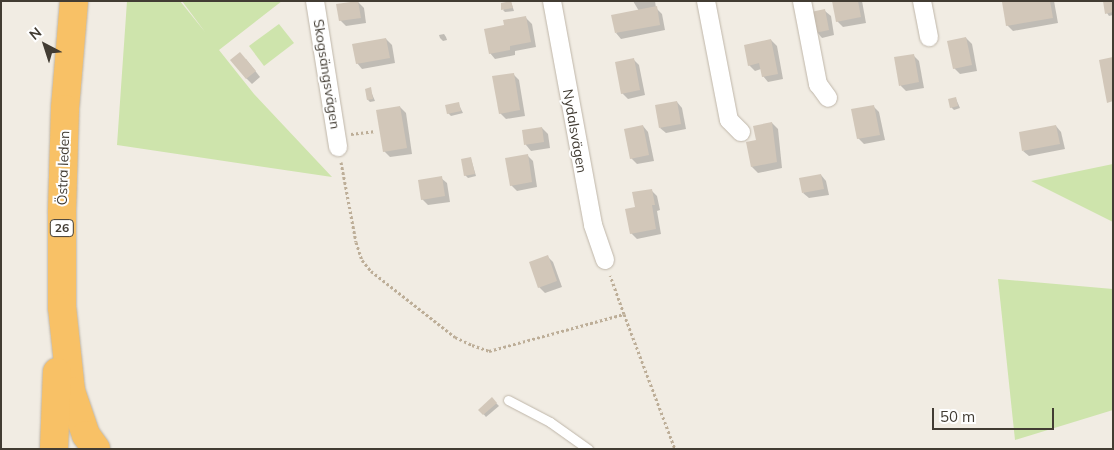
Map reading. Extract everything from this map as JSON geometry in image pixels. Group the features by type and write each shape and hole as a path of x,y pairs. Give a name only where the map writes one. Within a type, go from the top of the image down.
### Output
{"highway":[{"name":"Östra leden","path":"54,449 57,367 52,270 51,161 63,1"},
{"name":"Östra leden","path":"74,1 64,109 62,307 71,391 86,435 96,449"}],"street":[{"name":"Skogsängsvägen","path":"315,1 338,142"},
{"name":"Nydalsvägen","path":"552,1 593,225 605,260"},
{"path":"706,1 729,120 741,132"},
{"path":"802,1 818,84 828,98"},
{"path":"922,1 928,37"}],"lane":[{"path":"508,400 550,422 588,449"}],"path":[{"path":"376,131 338,142 356,242 362,260 372,271 455,337 489,351 624,314"},
{"path":"605,260 675,449"}],"green space":[{"path":"127,1 180,1 205,32 182,1 282,1 219,50 254,94 332,177 117,145"},
{"path":"279,24 294,43 264,66 249,46"},
{"path":"1113,164 1113,222 1031,181"},
{"path":"998,279 1113,289 1113,410 1015,440"}],"building":[{"path":"358,1 361,18 339,21 336,4"},
{"path":"511,1 513,8 501,10 501,3"},
{"path":"832,1 858,1 861,17 836,22"},
{"path":"1050,1 1053,18 1006,26 1002,2"},
{"path":"1103,1 1112,1 1113,12 1105,14"},
{"path":"657,6 660,25 615,33 611,15"},
{"path":"825,9 829,30 815,33 811,12"},
{"path":"526,16 531,42 510,46 510,50 489,54 484,29 504,25 503,20"},
{"path":"966,37 972,65 953,69 947,41"},
{"path":"386,38 390,58 356,64 352,44"},
{"path":"771,39 778,74 762,77 759,63 748,66 744,45"},
{"path":"240,52 256,71 246,79 230,60"},
{"path":"914,54 919,82 899,86 894,57"},
{"path":"1113,57 1113,101 1107,103 1099,60"},
{"path":"634,58 640,90 621,94 615,62"},
{"path":"514,73 520,110 499,114 492,76"},
{"path":"371,87 373,99 367,100 365,89"},
{"path":"956,97 958,106 950,108 948,99"},
{"path":"677,101 681,124 659,128 655,105"},
{"path":"459,102 461,111 447,114 445,105"},
{"path":"874,105 880,135 857,139 851,109"},
{"path":"400,106 407,148 383,152 376,110"},
{"path":"772,122 777,162 751,167 746,142 756,140 753,126"},
{"path":"643,125 649,155 630,159 624,129"},
{"path":"1056,125 1060,144 1022,151 1019,132"},
{"path":"542,127 544,142 524,145 522,130"},
{"path":"528,154 532,182 510,186 505,158"},
{"path":"471,157 475,174 464,176 461,159"},
{"path":"821,174 824,189 802,193 799,178"},
{"path":"442,176 445,196 421,200 418,180"},
{"path":"652,189 655,205 652,205 656,229 630,234 625,209 635,207 632,192"},
{"path":"548,255 557,281 538,288 529,262"},
{"path":"492,397 497,403 483,415 478,410"}]}
